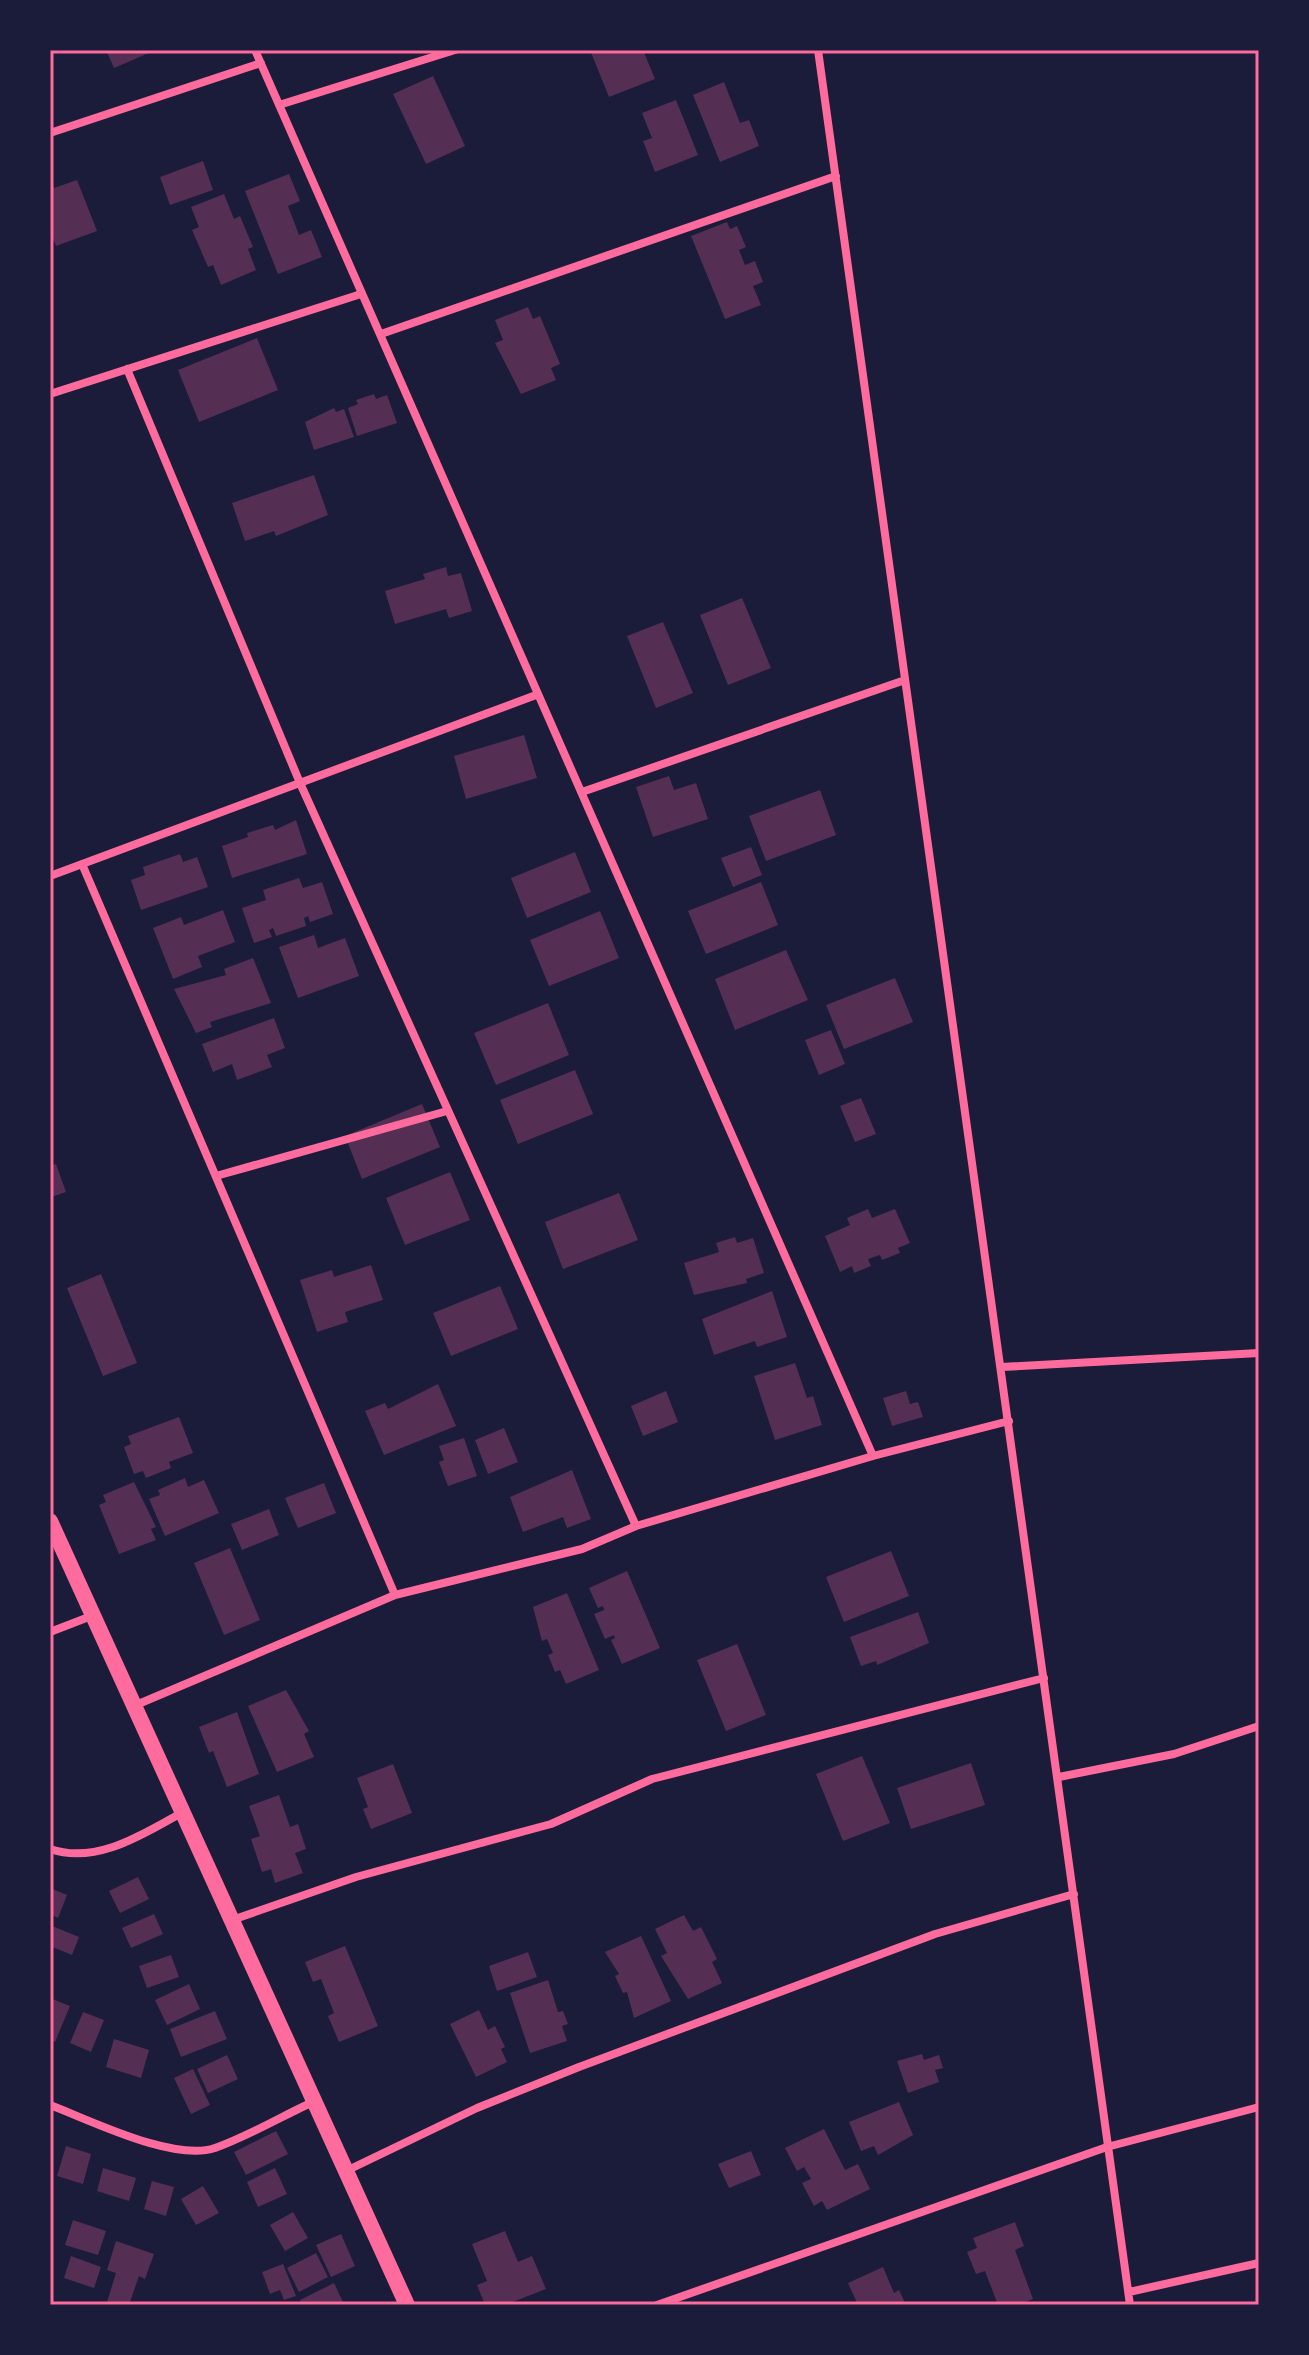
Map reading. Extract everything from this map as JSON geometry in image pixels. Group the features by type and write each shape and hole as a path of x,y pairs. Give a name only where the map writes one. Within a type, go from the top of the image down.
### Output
{"main road":[{"path":"50,1521 407,2305"}],"street":[{"path":"255,50 873,1456"},
{"path":"279,105 455,50"},
{"path":"818,50 1130,2305"},
{"path":"50,133 261,63"},
{"path":"381,334 836,176"},
{"path":"50,394 361,294"},
{"path":"127,369 300,783 636,1526"},
{"path":"582,792 905,680"},
{"path":"50,876 536,695"},
{"path":"82,864 395,1595"},
{"path":"216,1176 447,1111"},
{"path":"1002,1367 1259,1353"},
{"path":"136,1705 395,1595 582,1549 636,1526 873,1456 1009,1421"},
{"path":"50,1632 94,1615"},
{"path":"232,1920 356,1877 551,1824 652,1779 1044,1678"},
{"path":"1059,1777 1174,1754 1259,1726"},
{"path":"50,1849 90,1854 129,1841 184,1812"},
{"path":"348,2170 477,2108 579,2067 935,1934 1074,1894"},
{"path":"50,2105 141,2139 185,2149 212,2149 315,2101"},
{"path":"657,2305 1107,2147 1259,2107"},
{"path":"1129,2292 1259,2263"}],"building":[{"path":"106,50 156,50 114,68"},
{"path":"590,50 643,50 655,79 609,97"},
{"path":"433,76 465,146 426,164 393,94"},
{"path":"724,82 740,123 749,120 759,146 720,162 693,95"},
{"path":"676,100 698,155 655,172 643,141 652,138 642,113"},
{"path":"203,161 213,190 170,205 160,177"},
{"path":"289,174 300,201 288,206 299,235 311,230 322,257 278,274 245,191"},
{"path":"50,178 54,188 77,180 97,231 56,246 50,230"},
{"path":"224,194 234,219 240,216 253,247 248,249 256,270 221,285 213,265 208,267 192,230 199,227 191,207"},
{"path":"727,222 730,229 737,226 746,247 739,250 745,265 755,261 763,282 753,286 761,305 725,319 691,236"},
{"path":"528,307 533,319 540,316 560,364 551,368 556,380 521,394 495,343 503,340 495,320"},
{"path":"257,338 278,390 199,422 178,370"},
{"path":"374,394 376,399 387,395 397,423 357,436 348,408 358,404 356,400"},
{"path":"334,408 336,412 344,409 354,437 314,450 305,422"},
{"path":"314,475 328,515 276,536 274,531 245,541 232,503"},
{"path":"446,567 448,576 461,573 472,611 449,618 446,609 395,624 385,591 425,579 423,574"},
{"path":"742,598 771,668 728,685 700,615"},
{"path":"663,622 693,693 656,708 627,636"},
{"path":"524,735 537,778 466,799 454,756"},
{"path":"669,776 674,790 696,783 708,819 653,837 636,787"},
{"path":"820,790 836,835 766,861 749,816"},
{"path":"296,820 307,854 232,878 222,846 248,837 247,833 273,825 275,830"},
{"path":"751,847 762,875 733,887 721,858"},
{"path":"575,852 591,892 527,918 511,878"},
{"path":"180,854 183,862 197,857 208,887 141,910 131,880 145,875 143,867"},
{"path":"299,878 303,888 322,882 333,914 310,922 308,916 304,918 306,926 276,936 273,928 269,930 272,937 254,943 242,908 266,900 263,890"},
{"path":"761,882 778,925 706,954 688,911"},
{"path":"223,910 235,942 198,956 202,967 173,979 153,928 181,917 184,925"},
{"path":"600,911 619,958 549,986 530,940"},
{"path":"314,935 318,948 345,938 359,976 298,998 279,947"},
{"path":"786,950 808,1000 735,1030 715,979"},
{"path":"253,958 271,1003 210,1022 212,1027 196,1033 174,989 226,975 224,969"},
{"path":"895,978 913,1022 844,1049 826,1005"},
{"path":"548,1003 569,1055 496,1085 474,1033"},
{"path":"274,1018 285,1048 267,1055 272,1067 237,1080 232,1064 213,1072 202,1044"},
{"path":"831,1030 845,1064 819,1075 805,1040"},
{"path":"575,1070 593,1114 518,1144 500,1100"},
{"path":"861,1098 876,1134 855,1142 840,1106"},
{"path":"422,1104 440,1147 362,1179 345,1136"},
{"path":"56,1164 66,1192 51,1197 50,1166"},
{"path":"450,1172 470,1220 405,1245 386,1198"},
{"path":"619,1193 638,1240 563,1269 545,1222"},
{"path":"868,1209 872,1218 895,1209 910,1243 898,1248 900,1253 882,1260 880,1255 868,1259 871,1266 854,1273 852,1266 840,1272 825,1236 850,1225 847,1218"},
{"path":"735,1237 737,1243 753,1238 764,1273 746,1279 747,1283 694,1295 684,1263 719,1252 716,1243"},
{"path":"371,1265 383,1300 345,1312 348,1322 317,1332 300,1280 332,1270 334,1277"},
{"path":"101,1274 137,1363 103,1376 67,1288"},
{"path":"500,1286 518,1329 451,1356 433,1313"},
{"path":"772,1291 787,1337 757,1347 755,1341 714,1355 702,1319"},
{"path":"795,1363 807,1398 813,1396 822,1425 775,1440 754,1376"},
{"path":"438,1384 456,1426 384,1455 365,1411 385,1403 388,1409"},
{"path":"666,1391 678,1422 643,1436 631,1406"},
{"path":"906,1391 910,1404 918,1402 923,1417 892,1426 883,1398"},
{"path":"179,1417 193,1453 169,1462 171,1468 146,1478 143,1471 134,1474 124,1447 131,1444 128,1436"},
{"path":"504,1428 518,1462 488,1474 475,1440"},
{"path":"464,1438 477,1476 448,1486 439,1462 444,1460 439,1446"},
{"path":"572,1470 591,1519 567,1528 563,1517 523,1532 510,1497"},
{"path":"185,1478 188,1487 204,1480 219,1513 165,1536 149,1499 160,1495 158,1490"},
{"path":"134,1482 156,1527 151,1529 156,1540 119,1554 99,1505 106,1502 103,1495"},
{"path":"324,1483 336,1513 298,1528 285,1498"},
{"path":"269,1509 279,1535 242,1550 231,1524"},
{"path":"230,1548 260,1620 224,1635 194,1563"},
{"path":"891,1551 909,1596 844,1622 826,1577"},
{"path":"627,1571 660,1648 622,1664 611,1640 615,1638 614,1635 605,1639 594,1614 604,1610 603,1606 598,1608 589,1588"},
{"path":"567,1593 599,1670 566,1684 560,1670 555,1672 548,1655 553,1653 547,1639 542,1641 533,1607"},
{"path":"918,1612 929,1643 877,1665 876,1661 861,1666 850,1637"},
{"path":"737,1644 766,1715 726,1731 697,1660"},
{"path":"286,1690 309,1731 304,1734 314,1757 277,1772 248,1706"},
{"path":"237,1712 259,1774 227,1787 213,1751 209,1753 199,1727"},
{"path":"862,1756 890,1823 843,1841 816,1774"},
{"path":"971,1763 985,1805 911,1829 897,1788"},
{"path":"393,1764 412,1813 371,1829 363,1809 368,1807 357,1778"},
{"path":"279,1795 290,1827 298,1824 306,1849 295,1853 303,1873 275,1883 271,1869 262,1872 251,1839 260,1836 249,1806"},
{"path":"138,1877 149,1899 120,1913 109,1891"},
{"path":"50,1888 67,1895 58,1918 50,1914"},
{"path":"154,1914 163,1934 131,1948 122,1928"},
{"path":"684,1915 693,1931 701,1927 717,1959 712,1962 722,1983 688,1999 661,1956 667,1953 655,1929"},
{"path":"50,1925 79,1937 72,1955 50,1946"},
{"path":"641,1936 671,2001 634,2018 627,1992 623,1993 615,1976 619,1974 605,1952"},
{"path":"345,1946 378,2026 339,2042 328,2016 334,2013 321,1979 313,1982 305,1962"},
{"path":"528,1952 537,1977 497,1991 489,1966"},
{"path":"171,1955 179,1977 147,1988 139,1966"},
{"path":"548,1980 558,2012 563,2011 568,2024 562,2026 567,2041 530,2053 510,1993"},
{"path":"189,1984 200,2009 167,2025 155,2000"},
{"path":"50,1998 70,2006 55,2042 50,2040"},
{"path":"479,2010 488,2030 495,2026 505,2047 501,2049 507,2062 476,2077 450,2024"},
{"path":"215,2011 227,2039 181,2057 170,2029"},
{"path":"83,2012 104,2020 91,2052 70,2043"},
{"path":"114,2039 149,2050 141,2078 106,2067"},
{"path":"922,2054 924,2060 939,2055 943,2068 935,2070 939,2082 908,2093 897,2061"},
{"path":"227,2055 238,2079 208,2093 197,2069"},
{"path":"193,2069 210,2105 191,2114 174,2078"},
{"path":"899,2102 913,2135 878,2155 874,2146 861,2151 849,2122"},
{"path":"824,2129 845,2170 858,2164 870,2189 827,2210 822,2201 814,2206 802,2183 811,2179 804,2167 797,2171 785,2148"},
{"path":"276,2131 288,2154 246,2175 234,2152"},
{"path":"66,2146 91,2154 83,2184 57,2176"},
{"path":"751,2151 761,2175 729,2188 718,2164"},
{"path":"103,2168 136,2178 129,2201 97,2191"},
{"path":"275,2168 287,2194 258,2207 247,2182"},
{"path":"152,2181 174,2187 166,2216 144,2209"},
{"path":"203,2186 219,2213 196,2225 181,2199"},
{"path":"293,2212 308,2238 285,2251 270,2225"},
{"path":"73,2220 106,2231 98,2255 65,2245"},
{"path":"1015,2222 1024,2246 1015,2250 1033,2299 1017,2305 998,2305 985,2271 976,2274 967,2252 977,2248 973,2238"},
{"path":"505,2231 518,2262 532,2256 546,2289 505,2305 485,2305 477,2285 487,2281 472,2244"},
{"path":"341,2234 355,2266 331,2277 316,2245"},
{"path":"116,2241 154,2254 145,2279 139,2276 129,2305 107,2302 116,2273 107,2270"},
{"path":"316,2253 328,2277 299,2292 287,2268"},
{"path":"71,2256 101,2267 94,2288 64,2278"},
{"path":"283,2264 296,2296 284,2300 280,2290 270,2294 262,2272"},
{"path":"883,2267 894,2293 899,2290 906,2305 858,2305 848,2283"},
{"path":"334,2283 344,2304 302,2305 300,2300"}]}
